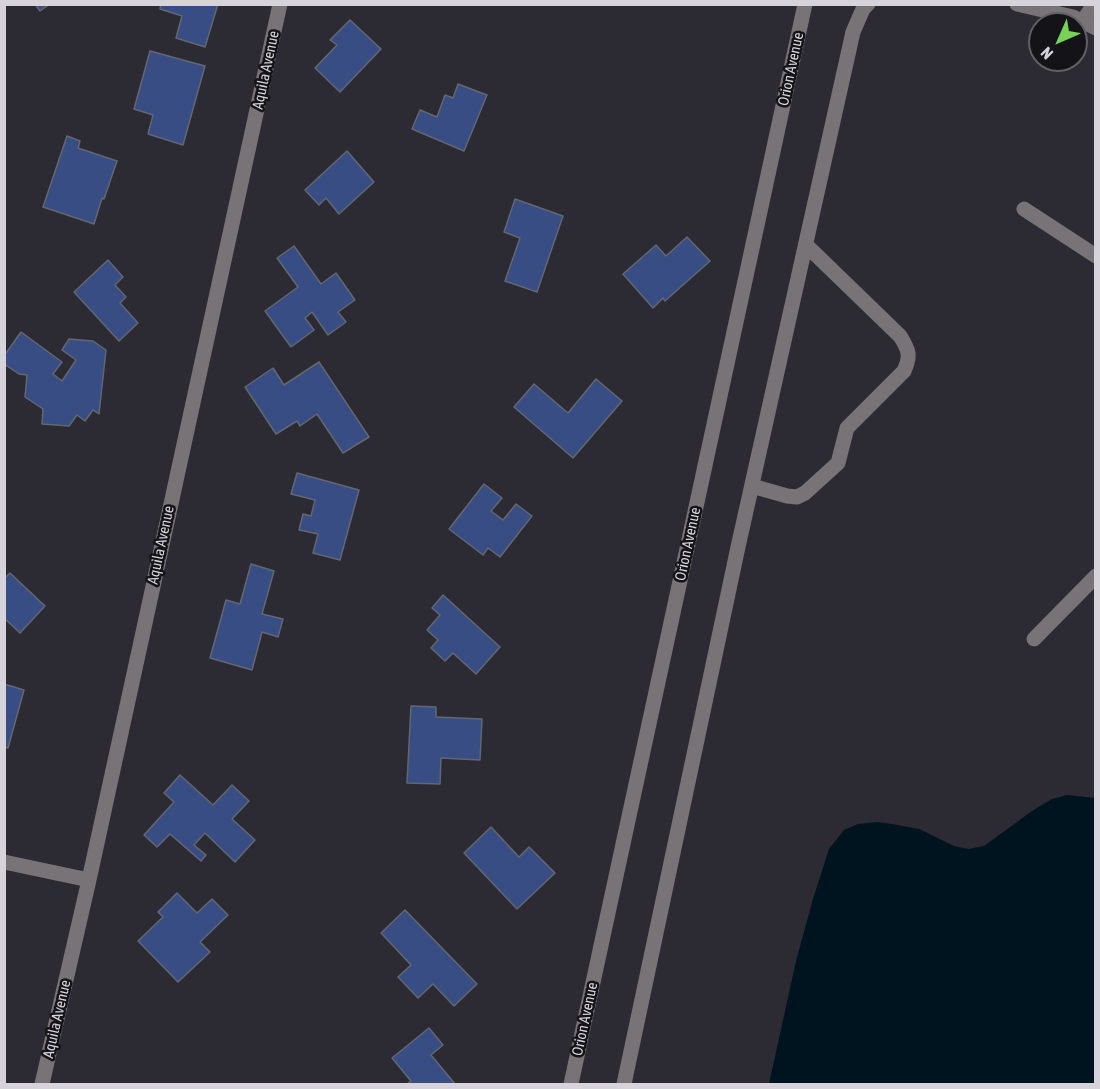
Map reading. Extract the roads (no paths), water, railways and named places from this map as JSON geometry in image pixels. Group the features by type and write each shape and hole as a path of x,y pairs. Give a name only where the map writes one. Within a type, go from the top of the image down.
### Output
{"street":[{"name":"Aquila Avenue","path":"42,1084 89,880 280,4"},
{"name":"Orion Avenue","path":"571,1084 805,4"},
{"path":"624,1084 752,486 853,32 863,9 868,4"},
{"path":"1017,4 1073,17 1089,24 1094,4"},
{"path":"1024,209 1095,256"},
{"path":"752,486 787,496 797,497 805,493 838,464 848,428 904,371 909,360 906,346 900,336 806,245"},
{"path":"1034,639 1095,576"},
{"path":"4,862 89,880"}],"water":[{"path":"1067,795 1095,798 1095,1084 769,1084 796,961 813,899 829,849 844,830 858,824 878,822 898,825 919,829 954,846 968,849 984,846 1032,811 1052,799"}]}
